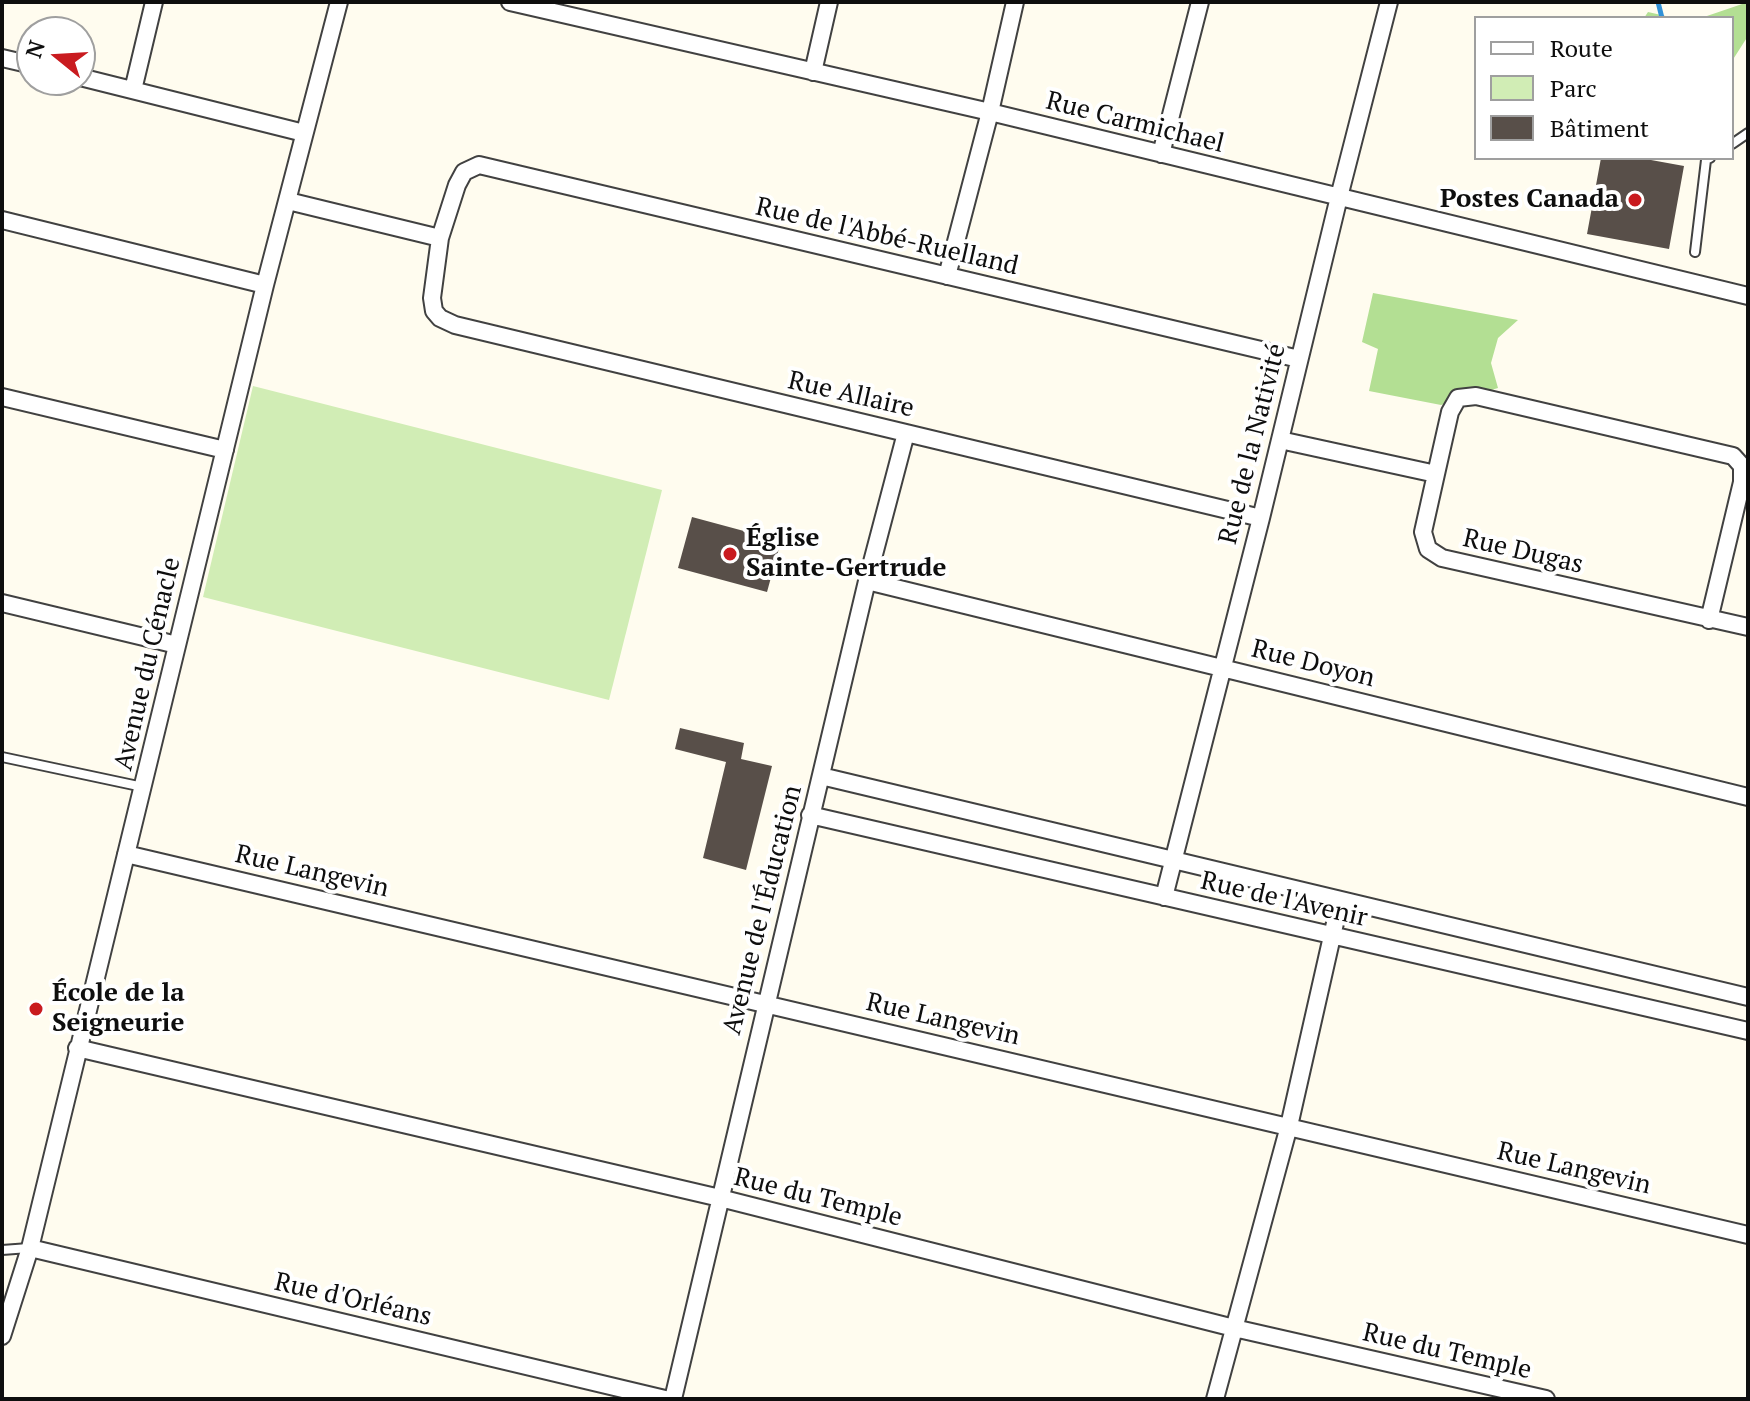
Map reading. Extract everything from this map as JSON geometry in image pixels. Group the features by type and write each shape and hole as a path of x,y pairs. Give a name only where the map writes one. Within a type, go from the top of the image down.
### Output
{"street":[{"path":"133,90 154,2"},
{"name":"Avenue du Cénacle","path":"2,1333 30,1248 265,285 339,2"},
{"name":"Rue Carmichael","path":"510,2 990,112 1748,296"},
{"path":"813,72 829,2"},
{"path":"947,276 1015,2"},
{"path":"1161,154 1200,2"},
{"name":"Rue de la Nativité","path":"1164,897 1389,2"},
{"path":"96,81 304,133"},
{"name":"Rue de l'Abbé-Ruelland","path":"440,238 457,185 464,172 479,165 1299,359"},
{"path":"288,201 440,238"},
{"path":"2,220 265,285"},
{"name":"Rue Allaire","path":"440,238 432,298 434,311 440,318 455,325 1261,518"},
{"name":"Rue Dugas","path":"1709,620 1742,482 1742,466 1733,456 1476,396 1458,398 1450,412 1423,532 1428,549 1442,558 1709,620 1748,627"},
{"path":"2,397 225,450"},
{"name":"Avenue de l'Éducation","path":"673,1399 810,815 906,433"},
{"path":"1280,440 1436,474"},
{"name":"Rue Doyon","path":"867,581 1748,797"},
{"path":"2,603 177,645"},
{"name":"Rue de l'Avenir","path":"821,776 1748,997"},
{"name":"Rue de l'Avenir","path":"810,815 1748,1031"},
{"name":"Rue Langevin","path":"126,854 1748,1235"},
{"path":"1215,1399 1289,1126 1340,901"},
{"name":"Rue du Temple","path":"77,1048 720,1198 1234,1328 1546,1399"},
{"name":"Rue d'Orléans","path":"30,1248 665,1399"}],"lane":[{"path":"1695,252 1706,160"},
{"path":"2,757 144,787"},
{"path":"2,1250 30,1248"}],"green space":[{"path":"1748,2 1748,36 1734,58 1734,16 1707,16"},
{"path":"1648,12 1666,16 1645,16"},
{"path":"1373,293 1518,320 1498,338 1491,363 1498,388 1441,405 1369,391 1378,349 1362,342"},
{"path":"253,386 662,490 609,700 203,597"}],"building":[{"name":"Postes Canada","path":"1601,160 1651,160 1684,166 1669,249 1587,234"},
{"name":"Église Sainte-Gertrude","path":"692,517 781,541 767,592 678,568"},
{"path":"680,728 744,743 741,759 772,766 746,870 703,858 726,762 675,749"}],"waterway":[{"path":"1658,2 1662,16"}],"place":[{"name":"Postes Canada","path":"1635,200"},
{"name":"Église Sainte-Gertrude","path":"730,554"},
{"name":"École de la Seigneurie","path":"36,1009"}]}
